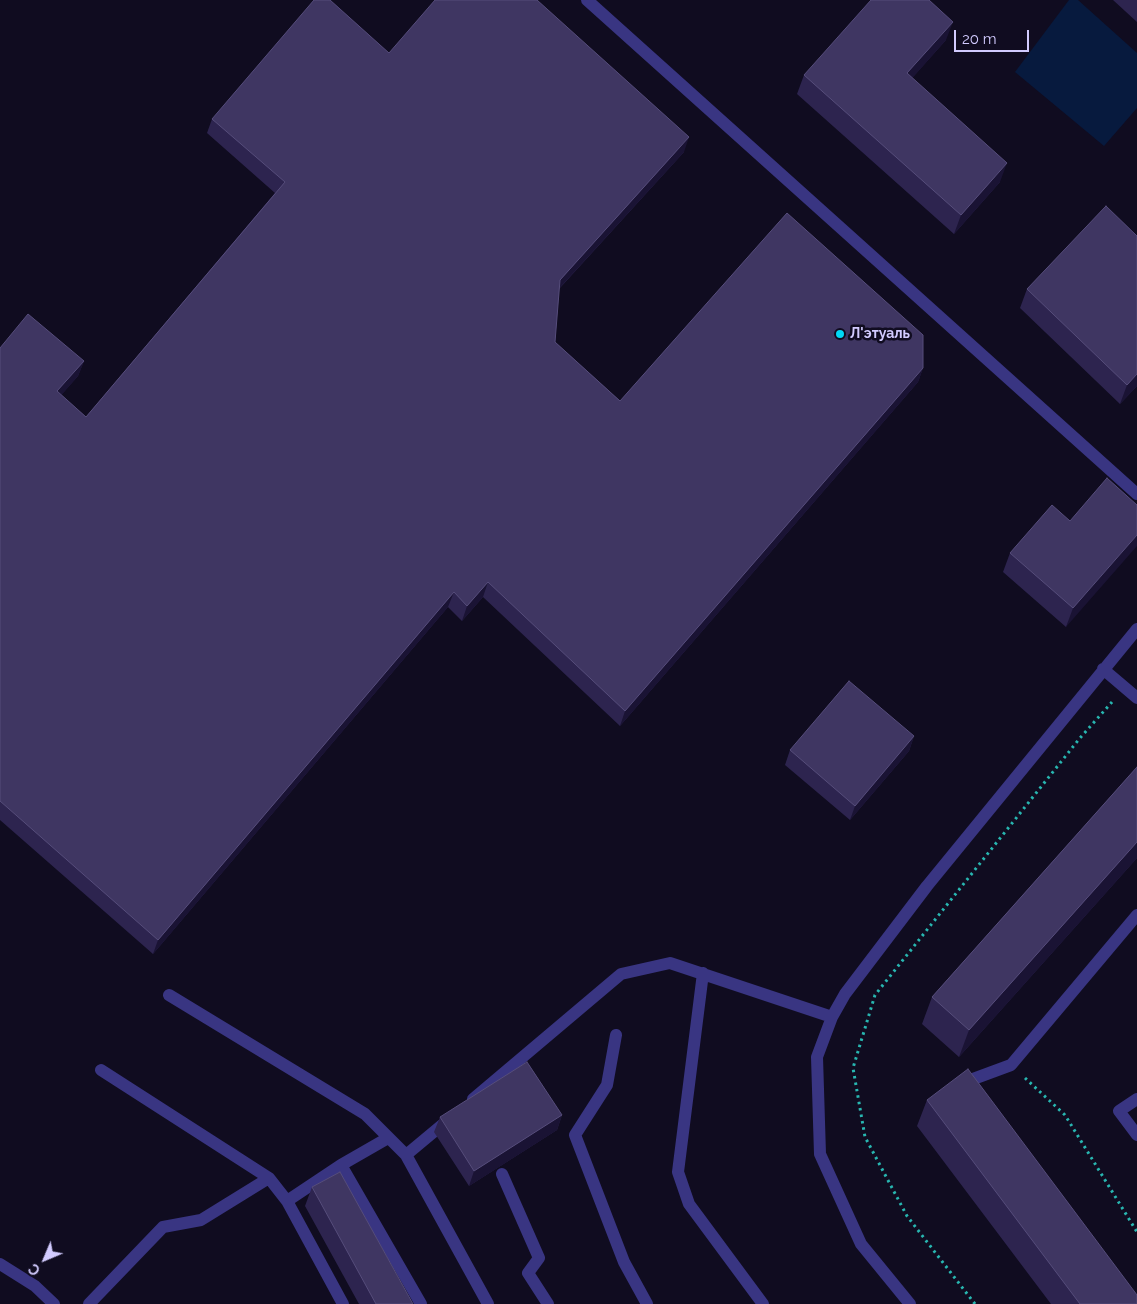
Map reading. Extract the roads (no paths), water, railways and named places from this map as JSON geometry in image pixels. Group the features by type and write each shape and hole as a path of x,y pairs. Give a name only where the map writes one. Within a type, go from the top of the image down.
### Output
{"street":[{"path":"587,0 1137,494"},
{"path":"910,1304 861,1244 820,1154 817,1057 832,1017 844,994 927,886 1102,669 1137,629"},
{"path":"1102,669 1137,698"},
{"path":"965,1082 1011,1064 1137,915"},
{"path":"406,1155 621,974 670,963 832,1017"},
{"path":"703,973 678,1172 690,1204 763,1304"},
{"path":"169,995 365,1114 406,1155 488,1304"},
{"path":"616,1035 607,1085 574,1135 624,1262 647,1304"},
{"path":"101,1070 269,1178 287,1201 343,1304"},
{"path":"1137,1099 1119,1111 1137,1135"},
{"path":"287,1201 341,1165 388,1138"},
{"path":"341,1165 421,1304"},
{"path":"502,1174 539,1258 528,1273 548,1304"},
{"path":"89,1304 163,1227 201,1220 269,1178"},
{"path":"0,1264 34,1286 54,1304"}],"water":[{"path":"1069,0 1078,0 1137,53 1137,108 1104,146 1015,72"}],"place":[{"name":"Л'этуаль","path":"840,334"}]}
